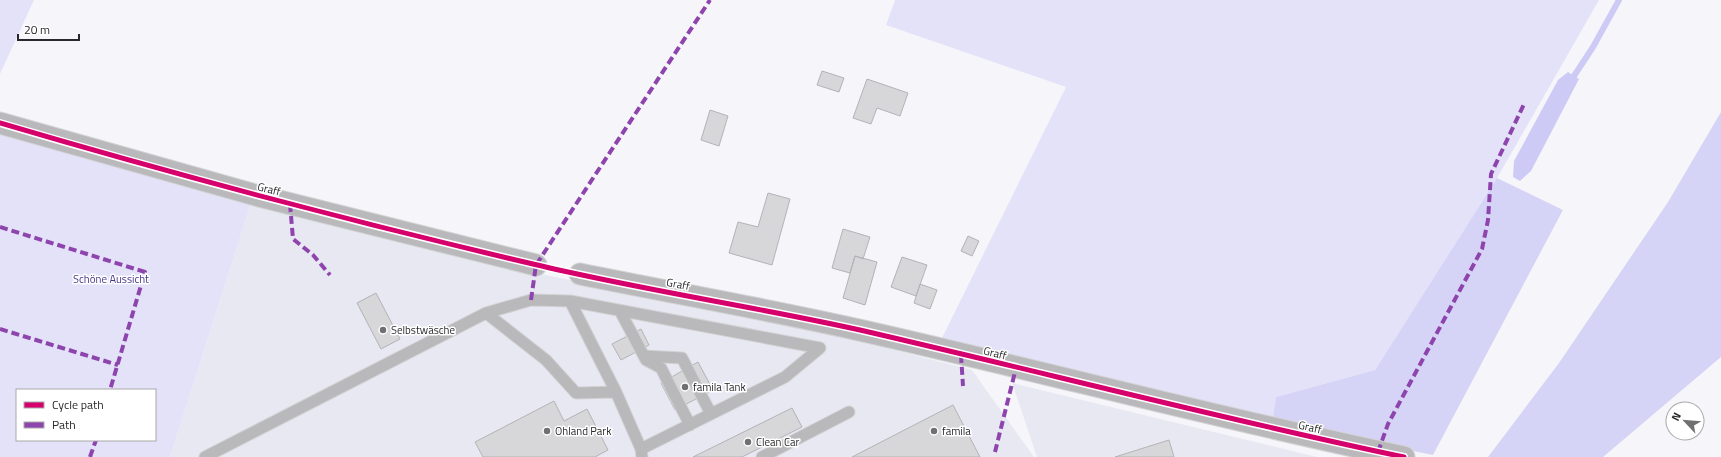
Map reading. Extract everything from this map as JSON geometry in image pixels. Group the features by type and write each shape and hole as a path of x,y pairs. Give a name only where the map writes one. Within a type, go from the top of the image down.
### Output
{"street":[{"name":"Graff","path":"0,123 101,153 259,196 536,265"},
{"name":"Graff","path":"580,274 857,330 1185,409 1404,457"}],"lane":[{"path":"205,457 486,313 531,300 570,301 820,348 785,377 690,425 642,453 616,392 570,301"},
{"path":"620,311 646,360 661,368 690,425"},
{"path":"486,313 546,360 576,393 616,392"},
{"path":"644,356 682,358 711,414"},
{"path":"762,457 849,412"}],"shaded area":[{"path":"1568,72 1579,79 1531,171 1520,181 1513,177 1514,161 1558,80"},
{"path":"1721,112 1721,357 1669,401 1665,401 1665,404 1603,457 1488,457 1559,363 1668,202"},
{"path":"1497,178 1563,210 1433,455 1272,423 1276,397 1375,370"},
{"path":"251,203 527,271 856,340 972,370 1034,457 170,457"},
{"path":"1012,383 1317,457 1037,457"}],"green space":[{"path":"0,0 34,0 0,74"},
{"path":"895,0 1599,0 1497,178 1375,370 1276,397 1272,423 1154,390 942,338 1066,87 886,25"},
{"name":"Schöne Aussicht","path":"0,132 251,203 170,457 0,457"}],"building":[{"path":"822,71 844,78 839,92 817,85"},
{"path":"867,79 908,93 900,116 877,108 871,124 853,118"},
{"path":"710,110 728,116 719,146 701,140"},
{"path":"768,193 790,199 772,265 729,253 738,222 758,227"},
{"path":"843,229 870,237 863,259 855,256 850,273 832,268"},
{"path":"968,236 979,241 972,256 961,251"},
{"path":"855,256 877,262 865,305 843,298"},
{"path":"902,257 927,265 916,296 891,287"},
{"path":"920,284 937,290 930,309 914,303"},
{"name":"Selbstwäsche","path":"376,293 400,339 381,349 357,303"},
{"path":"641,329 649,345 621,360 612,344"},
{"path":"698,362 713,390 675,410 661,383"},
{"name":"Ohland Park","path":"554,401 564,421 587,409 608,450 595,457 483,457 475,442"},
{"name":"famila","path":"953,405 980,457 852,457"},
{"name":"Clean Car","path":"792,408 802,427 742,457 693,457"},
{"path":"1169,440 1174,457 1115,457"}],"waterway":[{"path":"1574,76 1593,47 1619,0"}],"marked path":[{"path":"531,300 536,265 710,0"},
{"path":"1378,452 1388,424 1482,249 1488,220 1491,174 1525,102"},
{"path":"290,204 293,239 313,255 330,275"},
{"path":"0,227 145,272 110,389"},
{"path":"0,329 118,365"},
{"path":"961,355 963,386"},
{"path":"995,452 1016,368"},
{"path":"90,457 96,441"}],"cycle path":[{"path":"0,123 265,197 399,232 533,264 614,282 860,330 1200,411 1404,457"}],"place":[{"name":"Selbstwäsche","path":"383,330"},
{"name":"famila Tank","path":"685,387"},
{"name":"Ohland Park","path":"547,431"},
{"name":"famila","path":"934,431"},
{"name":"Clean Car","path":"748,442"}]}
